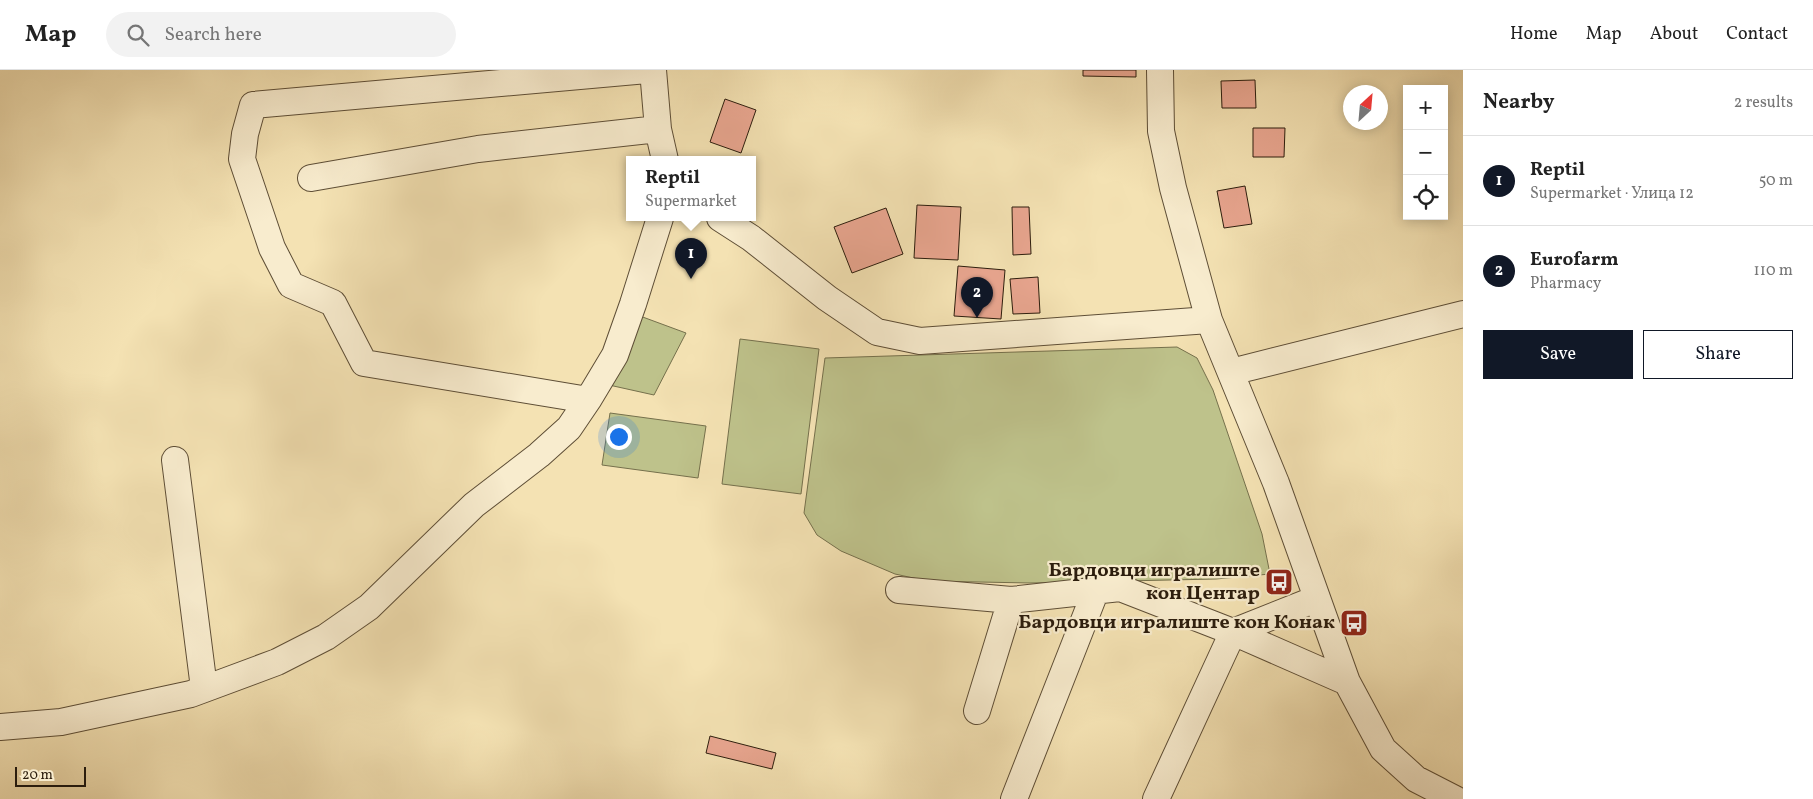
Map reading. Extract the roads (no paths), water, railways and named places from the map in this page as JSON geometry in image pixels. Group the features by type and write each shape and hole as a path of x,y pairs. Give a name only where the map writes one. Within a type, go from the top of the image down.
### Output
{"street":[{"path":"588,400 364,363 333,303 292,285 272,248 242,159 245,134 253,106 647,70"},
{"path":"653,70 658,129 663,156"},
{"path":"1160,70 1161,131 1173,188 1209,320 1276,483 1347,682 1383,749 1416,779 1456,799"},
{"path":"311,178 478,148 658,129"},
{"path":"0,727 61,722 191,694 285,658 326,637 369,607 474,505 540,455 569,428 615,355 659,221"},
{"path":"725,221 751,238 827,298 877,332 920,341 1209,320"},
{"path":"1231,372 1463,314"},
{"path":"175,460 204,688"},
{"path":"899,590 1011,600 1120,588 1232,632 1347,682"},
{"path":"1014,799 1096,590"},
{"path":"1156,799 1232,632 1316,599"},
{"path":"977,711 1011,600"}],"place":[{"name":"Reptil","path":"691,279"},
{"name":"Eurofarm","path":"977,318"},
{"name":"Бардовци игралиште кон Центар","path":"1279,582"},
{"name":"Бардовци игралиште кон Конак","path":"1354,623"}]}
